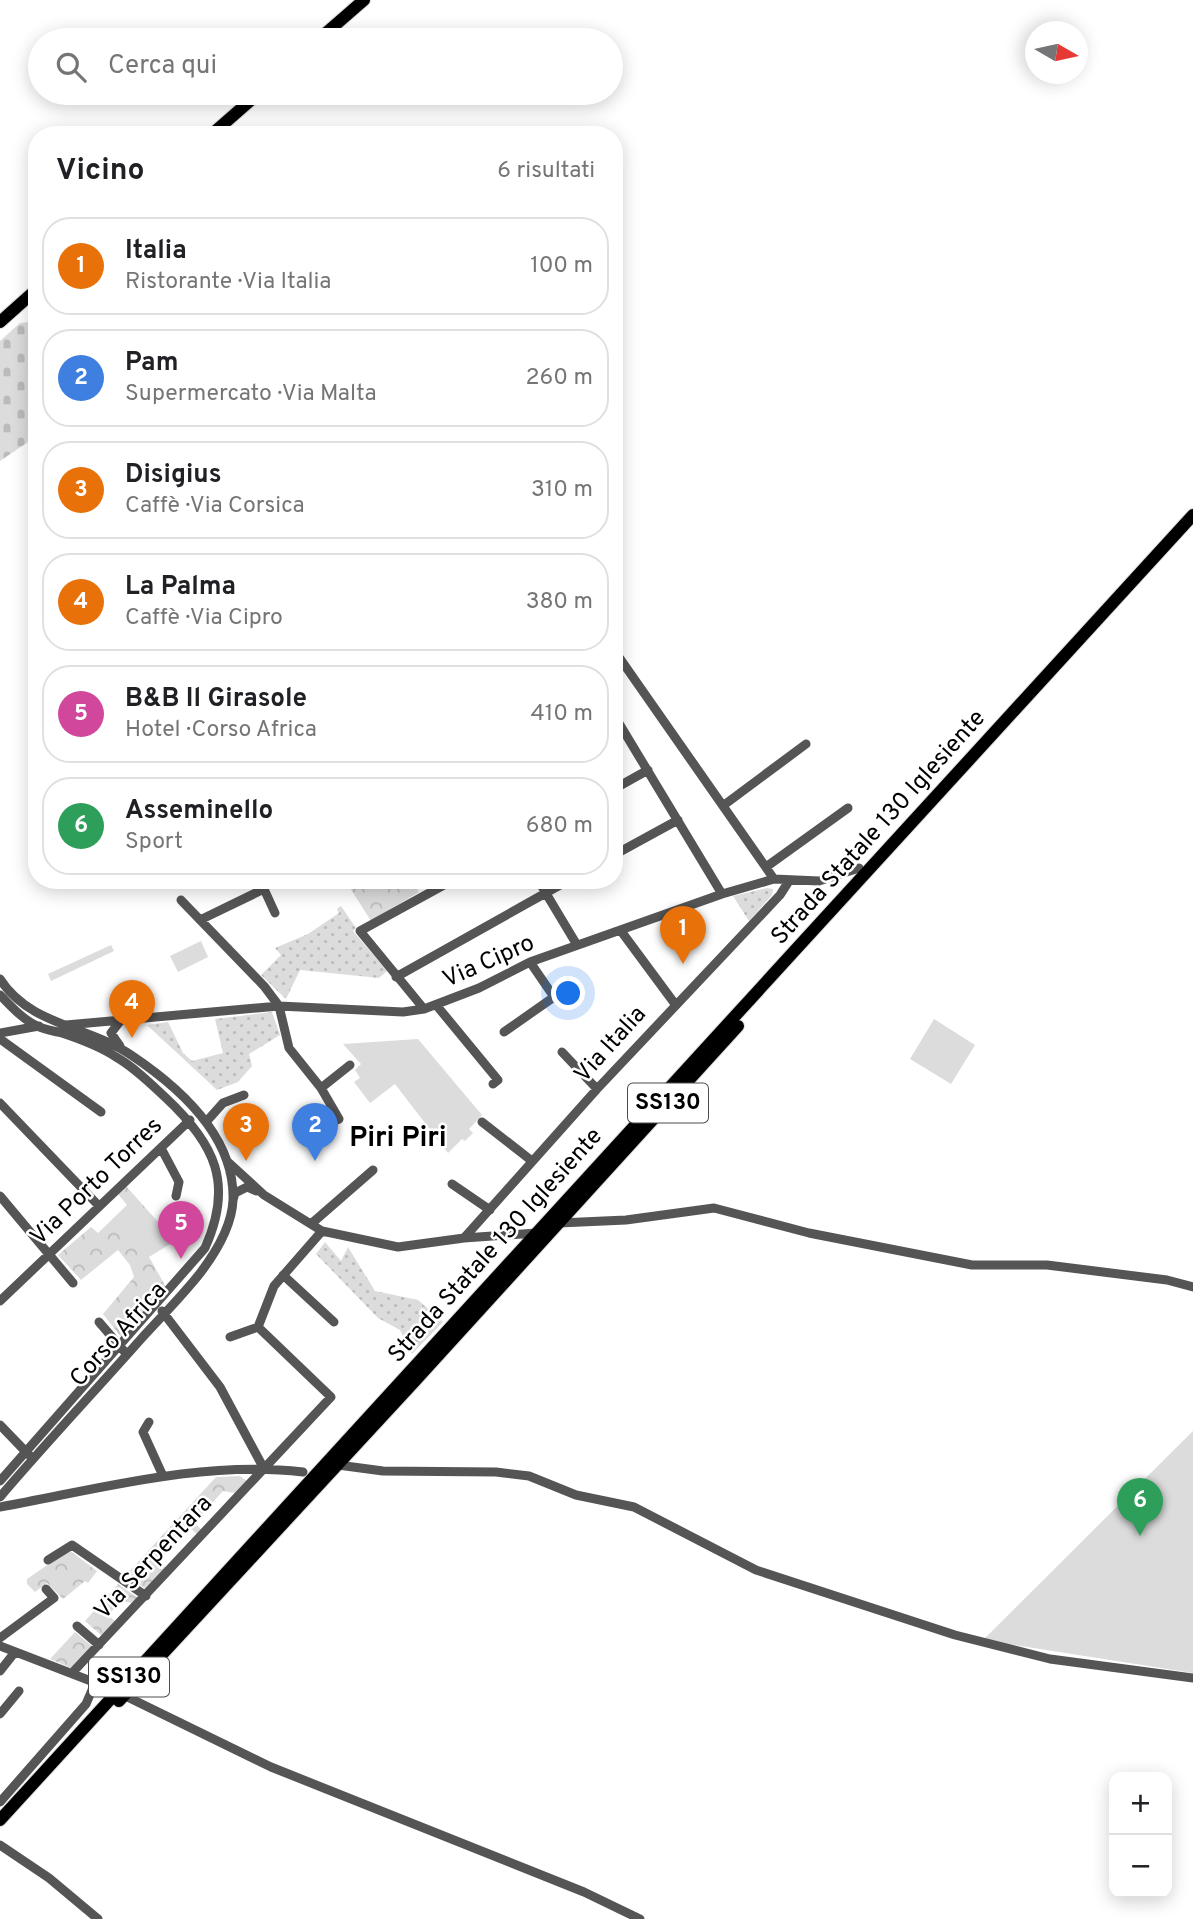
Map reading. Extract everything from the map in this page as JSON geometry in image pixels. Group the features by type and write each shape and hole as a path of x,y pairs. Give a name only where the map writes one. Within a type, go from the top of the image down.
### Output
{"main road":[{"path":"332,28 364,0"},
{"path":"221,126 245,105"},
{"path":"0,321 28,297"},
{"name":"Strada Statale 130 Iglesiente","path":"0,1830 120,1693 537,1233 1193,515"},
{"name":"Strada Statale 130 Iglesiente","path":"0,1820 338,1465 1193,526"}],"street":[{"path":"623,663 774,880"},
{"path":"623,730 722,894"},
{"path":"724,805 806,744"},
{"path":"623,784 648,770"},
{"path":"766,867 848,808"},
{"path":"623,850 678,820"},
{"name":"Via Cipro","path":"63,1027 279,1006 402,1012 424,1009 437,1006 530,962 722,894 774,880 810,883 859,868"},
{"name":"Via Italia","path":"464,1238 675,1004 780,895 789,881"},
{"path":"200,920 264,889 275,913"},
{"path":"424,1009 359,931 436,889"},
{"path":"544,889 577,945"},
{"path":"396,977 553,889"},
{"path":"181,901 264,986 279,1006 289,1048 321,1088 339,1119 306,1133"},
{"path":"621,931 675,1004"},
{"path":"504,1032 554,996 530,962"},
{"name":"Corso Africa","path":"0,979 18,1001 30,1010 117,1057 190,1120 205,1140 217,1172 219,1204 214,1228 205,1248 127,1355 30,1455 0,1481"},
{"name":"Corso Africa","path":"0,995 32,1024 47,1030 63,1027 89,1033 129,1054 164,1081 205,1122 228,1162 233,1200 230,1222 201,1271 120,1347 30,1455 0,1497"},
{"path":"437,1006 498,1080 494,1084"},
{"path":"30,1010 32,1024"},
{"path":"2,1034 16,1026 15,1011"},
{"path":"121,1020 111,1033 113,1040 129,1054"},
{"name":"Via Cipro","path":"89,1033 121,1020"},
{"path":"2,1034 32,1024 63,1027"},
{"path":"2,1034 47,1030"},
{"path":"2,1034 101,1112"},
{"path":"562,1052 597,1089"},
{"path":"321,1088 350,1065"},
{"path":"205,1122 223,1103 244,1095"},
{"path":"0,1103 99,1206"},
{"name":"Via Porto Torres","path":"0,1301 190,1120"},
{"path":"482,1122 532,1161"},
{"path":"161,1148 179,1182 176,1196"},
{"path":"228,1162 264,1195"},
{"path":"311,1224 373,1170"},
{"path":"217,1172 231,1182 264,1195 322,1231 398,1247 464,1238 537,1233"},
{"path":"452,1184 489,1210"},
{"path":"233,1200 235,1193 247,1187"},
{"path":"0,1196 51,1253 73,1283"},
{"path":"559,1223 626,1220 714,1208 809,1233 972,1265 1047,1265 1167,1280 1193,1287"},
{"path":"230,1337 258,1327 274,1286 322,1231"},
{"path":"283,1275 334,1322"},
{"path":"160,1309 220,1387 263,1467"},
{"path":"99,1322 127,1355"},
{"name":"Via Serpentara","path":"72,1674 331,1397 258,1327"},
{"path":"149,1422 143,1432 163,1476"},
{"path":"0,1425 30,1455"},
{"path":"338,1465 383,1471 496,1472 529,1476 576,1494 634,1507 756,1570 955,1635 1050,1659 1193,1678"},
{"path":"0,1507 163,1476 263,1467 303,1472"},
{"path":"48,1560 72,1545 146,1596"},
{"path":"0,1638 54,1598 46,1589"},
{"path":"77,1626 99,1645"},
{"path":"0,1646 72,1674 93,1687 120,1693 259,1762 584,1892 640,1919"},
{"path":"0,1671 15,1652"},
{"path":"0,1802 86,1704 93,1687"},
{"path":"0,1714 19,1691"},
{"path":"0,1845 49,1878 98,1919"}],"green space":[{"path":"28,322 28,442 0,461 0,341 20,323"},
{"path":"351,889 417,889 419,892 371,921"},
{"path":"773,889 772,895 749,921 733,896"},
{"path":"341,906 356,928 353,931 387,971 379,978 300,970 286,999 261,975 281,955 275,948 308,934 339,913 337,909"},
{"path":"201,941 208,957 178,972 170,956"},
{"path":"111,945 114,951 51,981 48,974"},
{"path":"272,1012 280,1035 249,1054 252,1066 238,1082 217,1090 147,1025 168,1022 183,1053 192,1061 223,1053 215,1019"},
{"path":"934,1019 975,1045 951,1084 910,1059"},
{"path":"418,1039 482,1115 469,1129 473,1133 465,1141 462,1139 448,1153 395,1084 370,1103 354,1082 360,1078 355,1070 361,1064 343,1044"},
{"path":"126,1186 175,1241 149,1257 166,1287 121,1337 103,1314 134,1277 130,1265 118,1250 81,1280 58,1255 91,1227 98,1233 127,1205 118,1194"},
{"path":"138,1207 165,1236 146,1253 120,1223"},
{"path":"325,1242 341,1261 348,1247 375,1291 418,1300 443,1322 412,1354 400,1330 378,1318 316,1254"},
{"path":"1193,1431 1193,1673 983,1640"},
{"path":"240,1476 247,1481 235,1493 223,1491 194,1523 202,1530 198,1535 189,1527 159,1561 167,1569 147,1590 126,1575 216,1477"},
{"path":"69,1550 97,1571 88,1583 85,1581 63,1599 47,1583 35,1592 27,1584 27,1579"},
{"path":"118,1584 138,1598 133,1603 121,1601 108,1615 116,1622 102,1636 85,1621"},
{"path":"75,1632 92,1646 71,1668 50,1659"}],"place":[{"name":"Italia","path":"683,964"},
{"name":"La Palma","path":"132,1038"},
{"name":"Disigius","path":"246,1161"},
{"name":"Pam","path":"315,1161"},
{"name":"B&B Il Girasole","path":"181,1259"},
{"name":"Asseminello","path":"1140,1536"}],"district":[{"name":"Piri Piri","path":"398,1139"}]}
